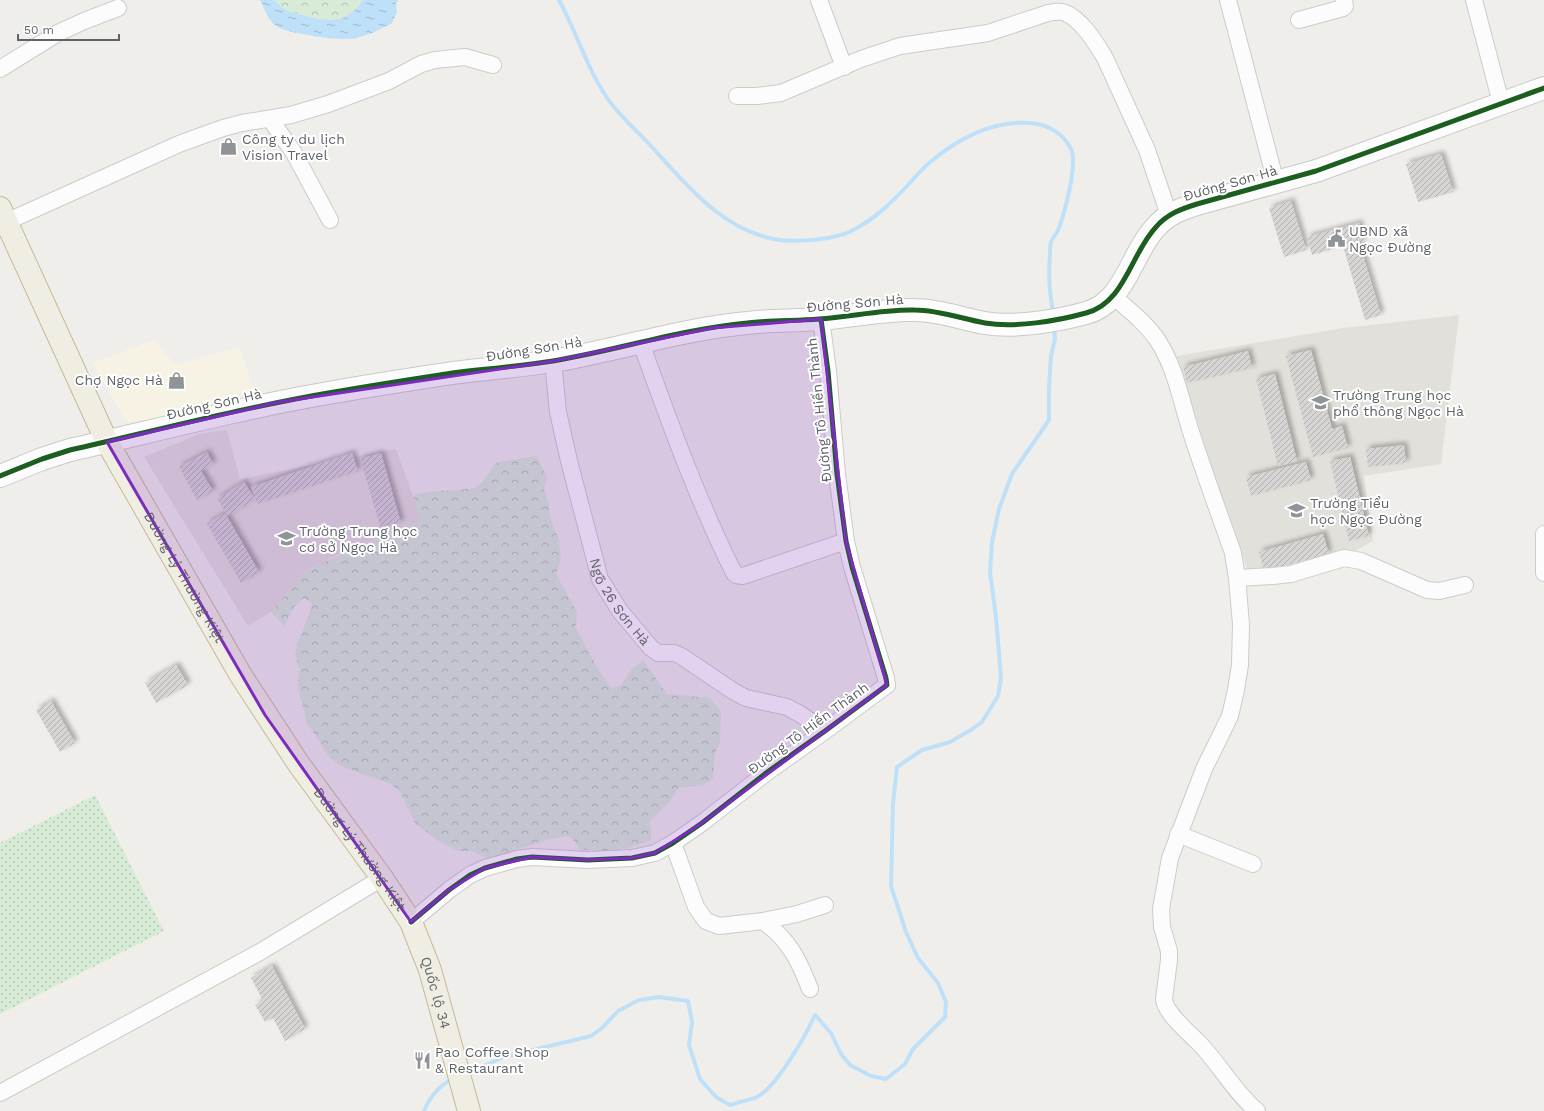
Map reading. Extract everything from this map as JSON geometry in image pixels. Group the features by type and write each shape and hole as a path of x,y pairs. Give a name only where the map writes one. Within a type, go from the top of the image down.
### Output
{"highway":[{"name":"Đường Lý Thường Kiệt","path":"3,215 106,442 240,674 302,769 382,878 411,922"},
{"name":"Quốc lộ 34","path":"411,922 430,970 469,1109"}],"street":[{"path":"819,0 844,67"},
{"path":"1228,0 1276,182"},
{"path":"1299,20 1343,8 1345,5 1344,0"},
{"path":"1474,0 1501,103"},
{"path":"737,96 757,96 781,93 900,46 988,33 1056,11 1064,6 1088,32 1105,58 1147,150 1169,215"},
{"path":"0,69 58,33 118,8"},
{"path":"3,215 200,136 242,123 291,115 328,104 389,81 420,64 435,60 465,57 493,65"},
{"name":"Đường Sơn Hà","path":"0,476 42,459 70,450 314,395 448,374 553,361 681,334 745,323 821,319 858,314 916,310 951,315 989,324 1004,325 1032,324 1087,313 1097,309 1113,296 1147,237 1157,225 1169,215 1197,204 1316,171 1544,88"},
{"path":"270,119 294,153 330,220"},
{"path":"1113,296 1146,326 1157,340 1166,356 1174,374 1190,431 1233,553 1241,624 1240,658 1236,690 1230,716 1204,769 1170,858 1161,909 1162,927 1169,951 1164,1004 1171,1014 1212,1058 1245,1100 1257,1111"},
{"name":"Đường Tô Hiến Thành","path":"411,922 449,890 470,875 485,868 517,859 532,857 588,860 632,858 655,852 673,843 702,823 766,773 887,685 856,581 846,541 837,474 828,371 821,319"},
{"path":"640,343 710,525 736,575 743,576 846,541"},
{"name":"Ngõ 26 Sơn Hà","path":"553,361 558,412 569,462 591,545 600,578 620,611 651,648 658,653 674,653 681,656 746,698 787,707 825,731"},
{"path":"1544,534 1544,573"},
{"path":"1237,578 1291,574 1344,558 1361,561 1427,590 1440,591 1465,585"},
{"path":"1178,834 1253,864"},
{"path":"673,843 696,907 706,921 719,926 764,920 797,914 825,904"},
{"path":"0,1093 260,952 382,878"},
{"path":"764,920 782,936 801,966 810,989"}],"highlighted area":[{"path":"821,319 846,541 887,685 702,823 655,853 632,858 588,860 532,857 485,868 449,890 411,922 265,715 107,442 279,402 553,361 712,328"}],"shaded area":[{"name":"Trường Trung học phổ thông Ngọc Hà","path":"1459,315 1441,464 1364,476 1373,541 1347,555 1250,577 1216,482 1177,356 1343,328"},
{"name":"Chợ Ngọc Hà","path":"155,340 175,365 240,347 255,396 182,416 126,422 93,363"},
{"name":"Trường Trung học cơ sở Ngọc Hà","path":"227,430 240,479 396,449 422,521 332,557 306,571 271,612 248,626 144,457 199,434"}],"green space":[{"path":"273,0 363,0 350,14 335,20 327,20 309,17 289,10"},
{"path":"536,456 547,477 544,490 548,502 550,517 559,540 561,559 556,574 577,612 576,628 599,671 611,688 621,685 632,669 643,660 667,694 710,698 721,711 720,742 715,753 713,779 703,785 678,788 671,800 649,822 651,829 651,840 616,850 598,851 579,849 573,839 568,836 547,840 490,858 472,851 457,851 437,840 415,823 399,790 390,784 343,767 330,758 307,723 298,688 298,676 300,670 295,655 312,603 304,598 294,607 284,626 271,612 306,571 421,521 413,496 432,492 474,488 485,479 495,463"},
{"path":"95,795 164,931 0,1014 0,843"}],"water":[{"path":"260,0 272,0 289,11 312,18 336,20 350,14 363,0 399,0 396,3 397,12 392,23 366,35 342,39 311,36 281,29 271,21"}],"building":[{"path":"1441,154 1453,192 1418,202 1406,164"},
{"path":"1291,201 1306,250 1284,257 1269,208"},
{"path":"1359,223 1364,241 1359,242 1381,315 1365,320 1343,246 1312,255 1307,237"},
{"path":"1311,350 1332,429 1342,426 1348,448 1313,457 1286,356"},
{"path":"1248,351 1252,368 1187,383 1183,367"},
{"path":"1275,374 1297,461 1278,466 1256,379"},
{"path":"1404,445 1406,463 1368,467 1366,449"},
{"path":"207,452 213,464 201,471 213,491 197,500 179,467"},
{"path":"352,453 358,471 257,504 251,487"},
{"path":"381,453 401,523 381,529 360,459"},
{"path":"1350,457 1369,536 1349,541 1330,461"},
{"path":"1306,462 1311,480 1251,496 1246,477"},
{"path":"244,482 255,499 228,516 217,499"},
{"path":"225,513 259,572 241,583 207,524"},
{"path":"1323,534 1329,554 1264,571 1259,552"},
{"path":"176,665 188,685 156,703 145,683"},
{"path":"51,701 75,743 60,752 36,710"},
{"path":"272,966 305,1029 285,1041 273,1018 265,1022 255,1005 263,1001 251,978"}],"waterway":[{"path":"559,0 595,78 610,102 620,114 706,203 737,226 755,234 774,239 792,241 814,240 836,236 861,226 883,210 929,163 940,154 951,146 976,133 989,128 1016,123 1042,125 1054,130 1068,143 1073,156 1073,165 1070,188 1064,211 1059,228 1050,245 1049,278 1053,314"},
{"path":"465,1074 504,1057 591,1036 602,1028 618,1011 639,1000 659,997 688,1001 692,1022 689,1045 700,1079 716,1097 730,1105 757,1097 765,1092 790,1060 815,1015 831,1033 841,1054 850,1065 871,1076 886,1079 905,1064 913,1049 945,1017 946,1002 938,983 918,958 906,932 891,886 893,803 897,767 922,750 950,742 974,728 982,722 998,696 1001,678 996,617 990,572 992,542 999,509 1012,474 1049,420 1049,387 1051,356 1055,339 1054,327"},
{"path":"424,1111 436,1092 443,1085 453,1079"}],"cycle path":[{"path":"0,476 42,459 70,450 202,419 301,398 452,373 553,361 723,326 765,321 810,320 903,310 933,311 985,323 1009,325 1036,323 1075,316 1099,308 1110,299 1119,288 1147,238 1160,222 1175,212 1197,204 1316,171 1544,88"},
{"path":"411,922 449,890 470,875 485,868 517,859 532,857 588,860 632,858 655,853 673,843 702,823 766,773 887,685 852,567 846,541 837,474 828,371 821,319"}],"place":[{"name":"Công ty du lịch Vision Travel","path":"229,147"},
{"name":"UBND xã Ngọc Đường","path":"1336,239"},
{"name":"Chợ Ngọc Hà","path":"176,380"},
{"name":"Trường Trung học phổ thông Ngọc Hà","path":"1320,403"},
{"name":"Trường Tiểu học Ngọc Đường","path":"1297,511"},
{"name":"Trường Trung học cơ sở Ngọc Hà","path":"286,539"},
{"name":"Pao Coffee Shop & Restaurant","path":"422,1060"}]}
